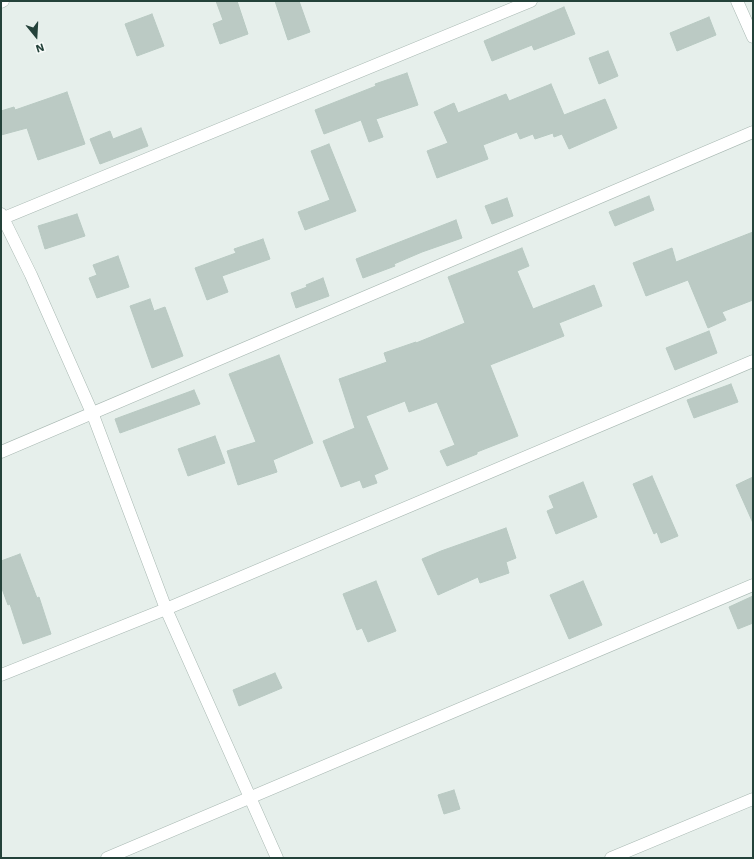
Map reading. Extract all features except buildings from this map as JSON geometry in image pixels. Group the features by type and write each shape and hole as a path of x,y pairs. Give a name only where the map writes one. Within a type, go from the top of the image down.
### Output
{"street":[{"path":"277,858 166,609 93,415 31,275 2,217 531,1"},
{"path":"737,1 753,37"},
{"path":"1,452 93,415 753,132"},
{"path":"1,675 166,609 753,361"},
{"path":"108,858 753,585"},
{"path":"611,858 753,799"}]}
